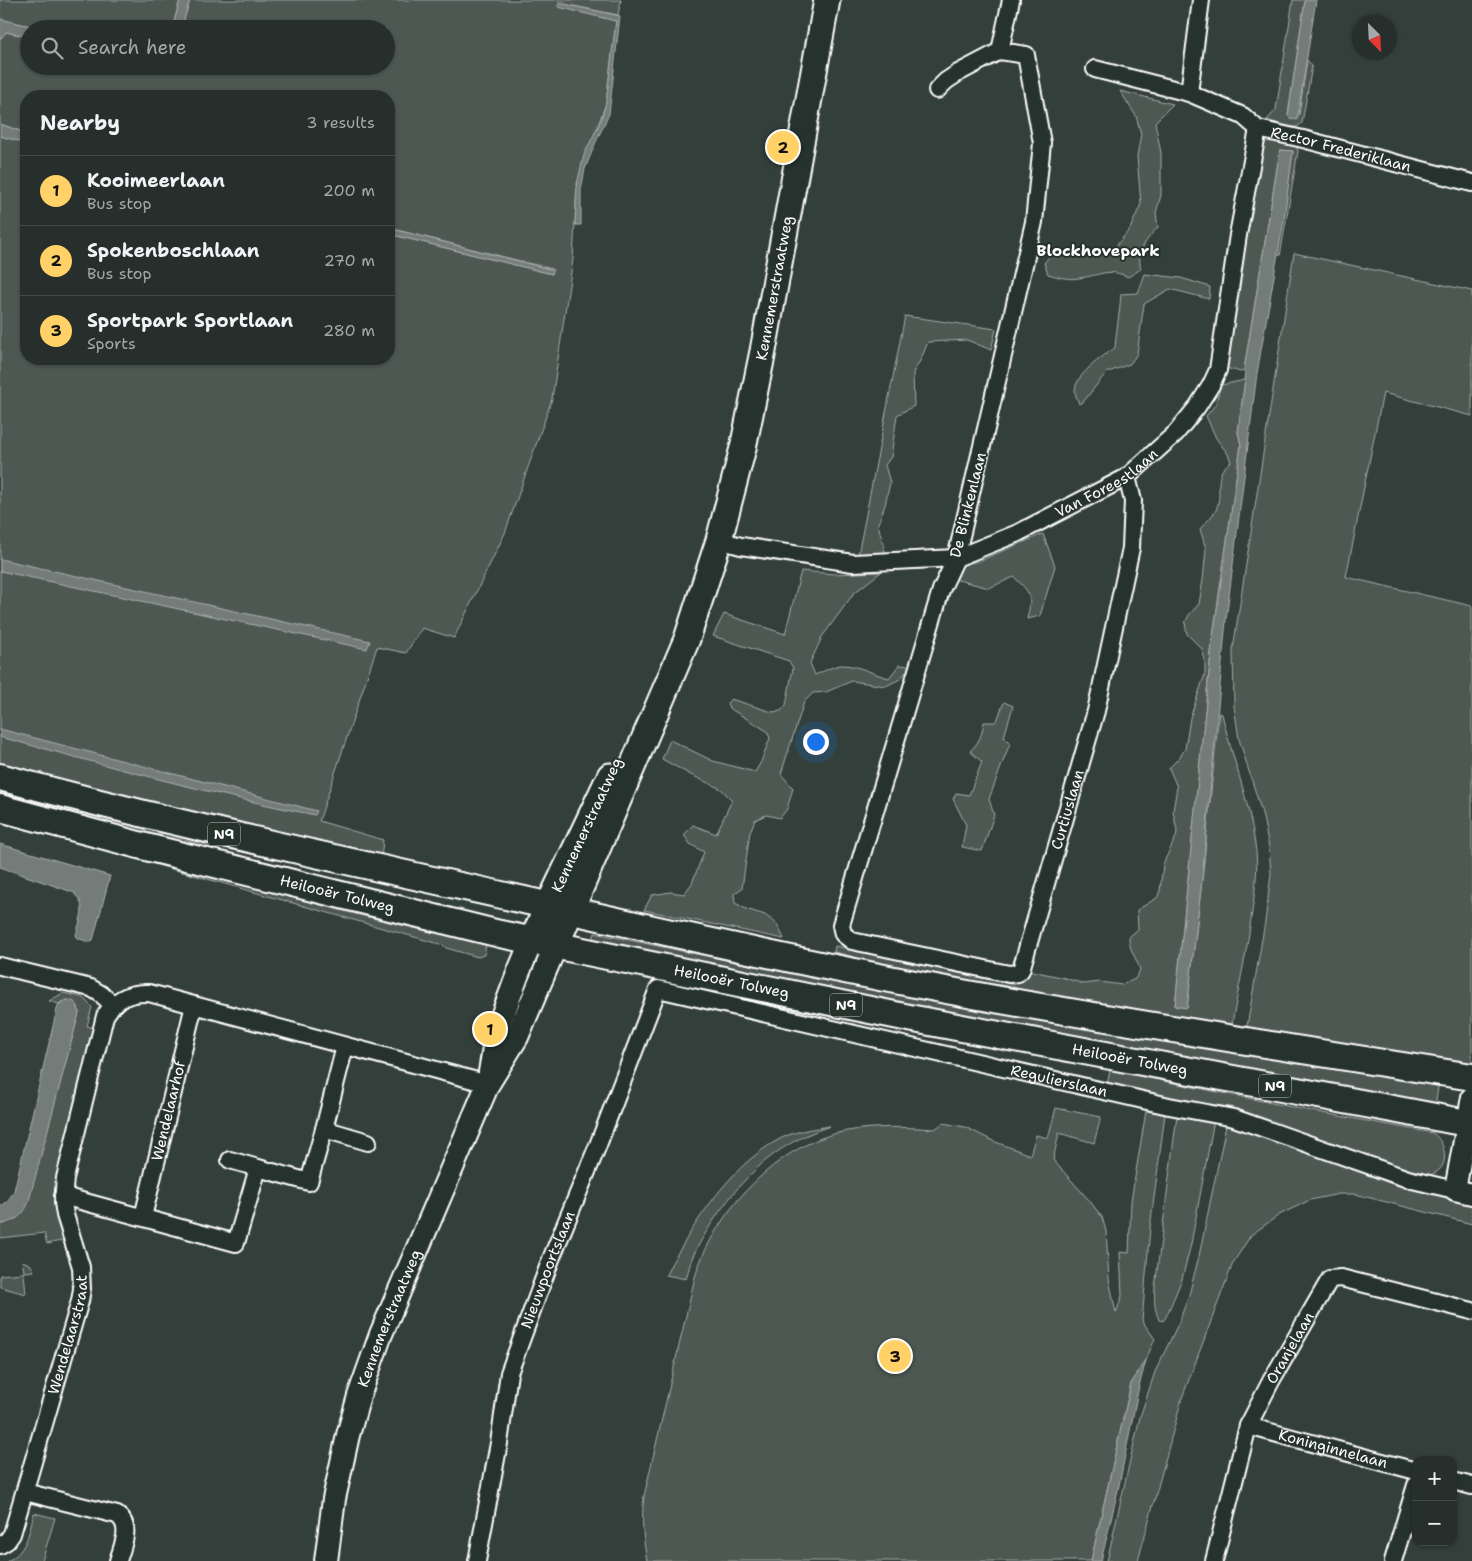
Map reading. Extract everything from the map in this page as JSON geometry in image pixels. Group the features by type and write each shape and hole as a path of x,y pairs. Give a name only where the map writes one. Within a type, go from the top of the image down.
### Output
{"highway":[{"name":"N9","path":"0,777 128,811 264,843 559,908 992,998 1472,1077"},
{"name":"Heilooër Tolweg","path":"0,808 146,847 464,926 908,1018 1469,1124"}],"main road":[{"name":"Kennemerstraatweg","path":"326,1561 334,1500 359,1396 385,1323 488,1084 497,1030 519,971 544,943 687,638 719,540 743,448 763,351 827,0"}],"street":[{"path":"937,90 958,73 1000,51 1011,0"},
{"path":"1188,93 1201,0"},
{"name":"De Blinkenlaan","path":"852,941 843,934 841,924 942,590 956,558 1034,222 1042,143 1026,55 1000,51"},
{"name":"Rector Frederiklaan","path":"1095,69 1188,93 1243,116 1258,129 1302,138 1472,183"},
{"name":"Van Foreestlaan","path":"719,540 741,546 853,563 956,558 1018,533 1127,477 1176,433 1197,407 1218,370 1238,235 1258,129"},
{"name":"Curtiuslaan","path":"852,941 1009,974 1018,973 1021,970 1096,711 1129,558 1133,501 1127,477"},
{"path":"0,966 91,988 112,1004 128,995 149,993 488,1084"},
{"name":"Regulierslaan","path":"658,989 1169,1106 1234,1118 1408,1179 1463,1192 1472,1097"},
{"name":"Nieuwpoortslaan","path":"477,1561 499,1443 509,1373 551,1259 602,1136 658,989"},
{"name":"Wendelaarstraat","path":"0,1545 7,1541 12,1534 76,1316 82,1289 81,1267 65,1215 63,1196 65,1178 105,1016 112,1004"},
{"name":"Wendelaarhof","path":"143,1217 194,1005"},
{"path":"230,1160 309,1182 345,1046"},
{"path":"324,1129 368,1142"},
{"path":"63,1196 236,1244 258,1168"},
{"name":"Oranjelaan","path":"1214,1561 1248,1426 1271,1381 1330,1279 1341,1278 1472,1311"},
{"name":"Koninginnelaan","path":"1248,1426 1412,1470"},
{"path":"1457,1482 1472,1486"},
{"path":"25,1492 120,1517 124,1522 126,1533 118,1561"},
{"path":"1393,1561 1412,1498"}],"shaded area":[{"path":"0,0 180,0 174,20 20,20 20,24 0,19"},
{"path":"180,0 190,0 184,20 174,20"},
{"path":"190,0 621,0 618,15 559,3 558,6 616,21 606,103 577,184 573,259 552,399 505,533 454,638 422,628 406,653 377,647 319,821 383,840 381,859 178,814 134,797 41,774 14,773 0,769 0,136 20,141 20,365 395,365 395,235 552,274 552,269 395,230 395,90 20,90 20,131 0,124 0,39 6,32 20,35 20,75 395,75 395,20 184,20"},
{"path":"1293,0 1305,0 1288,115 1299,115 1307,60 1312,66 1302,123 1297,127 1288,127 1267,120 1276,110"},
{"path":"1305,0 1316,0 1297,120 1288,116"},
{"path":"559,3 620,16 609,114 585,169 581,190 581,225 575,225 577,184 584,155 601,120 606,103 616,21 558,7"},
{"path":"0,19 20,24 20,35 6,32 0,39"},
{"path":"1120,91 1173,104 1155,122 1161,153 1161,195 1156,213 1158,227 1143,247 1140,257 1141,269 1128,277 1109,272 1071,279 1048,274 1044,263 1057,251 1087,256 1116,246 1130,229 1141,204 1137,156 1141,134 1136,116"},
{"path":"0,124 20,131 20,141 0,136"},
{"path":"1268,139 1297,146 1298,151 1280,256 1277,254 1293,151 1280,150 1244,370 1241,372 1226,368 1242,256 1262,147"},
{"path":"1280,150 1293,151 1284,219 1257,373 1226,620 1202,880 1187,1008 1175,1006 1212,643 1241,445 1238,432 1246,372 1244,370"},
{"path":"395,230 553,270 552,274 395,235"},
{"path":"1294,253 1472,291 1472,416 1383,393 1346,577 1472,606 1472,1067 1246,1032 1265,922 1271,874 1269,847 1262,813 1239,739 1234,706 1233,649"},
{"path":"1145,274 1181,278 1210,287 1209,299 1170,289 1144,304 1137,354 1130,364 1106,373 1084,401 1079,404 1075,392 1079,379 1090,367 1115,348 1121,294 1138,293"},
{"path":"905,316 996,329 991,350 967,340 928,342 913,373 914,406 897,415 891,457 885,465 890,483 878,524 886,555 858,555"},
{"path":"1245,380 1238,432 1241,445 1212,643 1175,1006 1187,1008 1219,713 1222,714 1245,795 1257,861 1250,927 1231,1029 963,983 834,952 835,946 1014,985 1023,980 1027,970 1084,984 1100,982 1122,985 1135,979 1140,970 1130,945 1129,937 1138,929 1137,910 1157,898 1160,891 1163,864 1176,837 1177,831 1173,811 1177,787 1169,768 1185,749 1190,718 1205,674 1205,661 1202,649 1187,634 1185,623 1189,615 1199,604 1203,580 1206,549 1200,529 1216,510 1221,472 1231,462 1228,454 1216,438 1206,416 1215,405 1221,385"},
{"path":"1043,534 1055,566 1040,616 1027,619 1030,605 1029,596 1014,577 989,588 954,579 958,566 979,561"},
{"path":"0,559 370,641 367,649 0,571"},
{"path":"801,571 834,574 881,572 854,593 822,637 810,663 815,675 832,667 848,665 889,678 899,665 911,666 900,679 886,686 852,681 826,692 813,693 804,702 781,774 793,788 787,809 780,818 766,815 755,820 750,832 742,888 734,894 735,903 765,915 777,924 784,939 644,910 652,895 671,892 684,894 692,883 704,852 690,844 684,835 693,825 716,834 732,800 721,789 662,759 670,740 713,761 755,772 770,738 767,731 729,708 727,703 731,699 772,712 781,711 786,705 793,668 789,661 713,636 724,614 785,634"},
{"path":"1004,702 1013,706 1004,737 1010,743 989,799 994,815 982,851 962,847 966,825 953,799 956,793 969,795 982,762 970,751 980,738 984,722 995,722"},
{"path":"0,729 317,811 315,815 157,779 0,737"},
{"path":"0,784 292,861 113,827 0,798"},
{"path":"0,821 363,916 486,945 484,955 478,957 446,948 443,945"},
{"path":"0,844 110,876 93,940 89,942 77,938 82,908 75,893 0,867"},
{"path":"595,933 812,978 1439,1081 1435,1107 591,943"},
{"path":"63,993 82,997 92,1007 87,1026 94,1028 57,1174 55,1200 57,1216 65,1240 47,1244 44,1233 0,1238 0,1224 5,1224 36,1170 79,1013 78,1006 62,1001 59,1004 49,1001"},
{"path":"66,1000 76,1003 79,1013 28,1204 17,1218 0,1224 0,1207 8,1201 14,1191 58,1005"},
{"path":"1110,1070 1306,1110 1433,1133 1444,1150 1444,1162 1437,1172 1430,1175 1406,1174 1230,1107 1162,1098 1107,1086"},
{"path":"1056,1108 1101,1117 1094,1143 1059,1133 1053,1160 1102,1217 1106,1231 1109,1279 1116,1313 1122,1296 1120,1252 1129,1253 1131,1201 1146,1111 1165,1114 1150,1228 1142,1321 1155,1339 1131,1384 1091,1561 647,1561 643,1529 644,1496 695,1277 717,1229 746,1191 783,1158 803,1146 825,1137 858,1129 891,1127 935,1129 943,1123 965,1127 993,1141 1030,1155 1036,1135 1048,1138"},
{"path":"1177,1115 1214,1120 1191,1244 1182,1279 1163,1321 1159,1320 1156,1311 1155,1291"},
{"path":"1227,1121 1392,1184 1472,1204 1472,1224 1355,1194 1339,1194 1310,1200 1279,1215 1251,1235 1233,1263 1182,1398 1138,1561 1107,1561 1140,1417 1155,1372 1179,1322 1189,1295"},
{"path":"830,1126 790,1144 758,1167 728,1200 710,1225 694,1253 686,1279 666,1275 700,1217 735,1173 763,1149 790,1134"},
{"path":"22,1261 30,1264 34,1271 25,1272 24,1274 26,1294 0,1287 0,1275 23,1273"},
{"path":"1147,1357 1101,1561 1091,1561 1131,1384"},
{"path":"34,1513 55,1518 42,1561 7,1561 14,1557 23,1547 29,1534"}],"place":[{"name":"Spokenboschlaan","path":"783,147"},
{"name":"Kooimeerlaan","path":"490,1029"},
{"name":"Sportpark Sportlaan","path":"895,1356"}],"district":[{"name":"Blockhovepark","path":"1098,250"}]}
